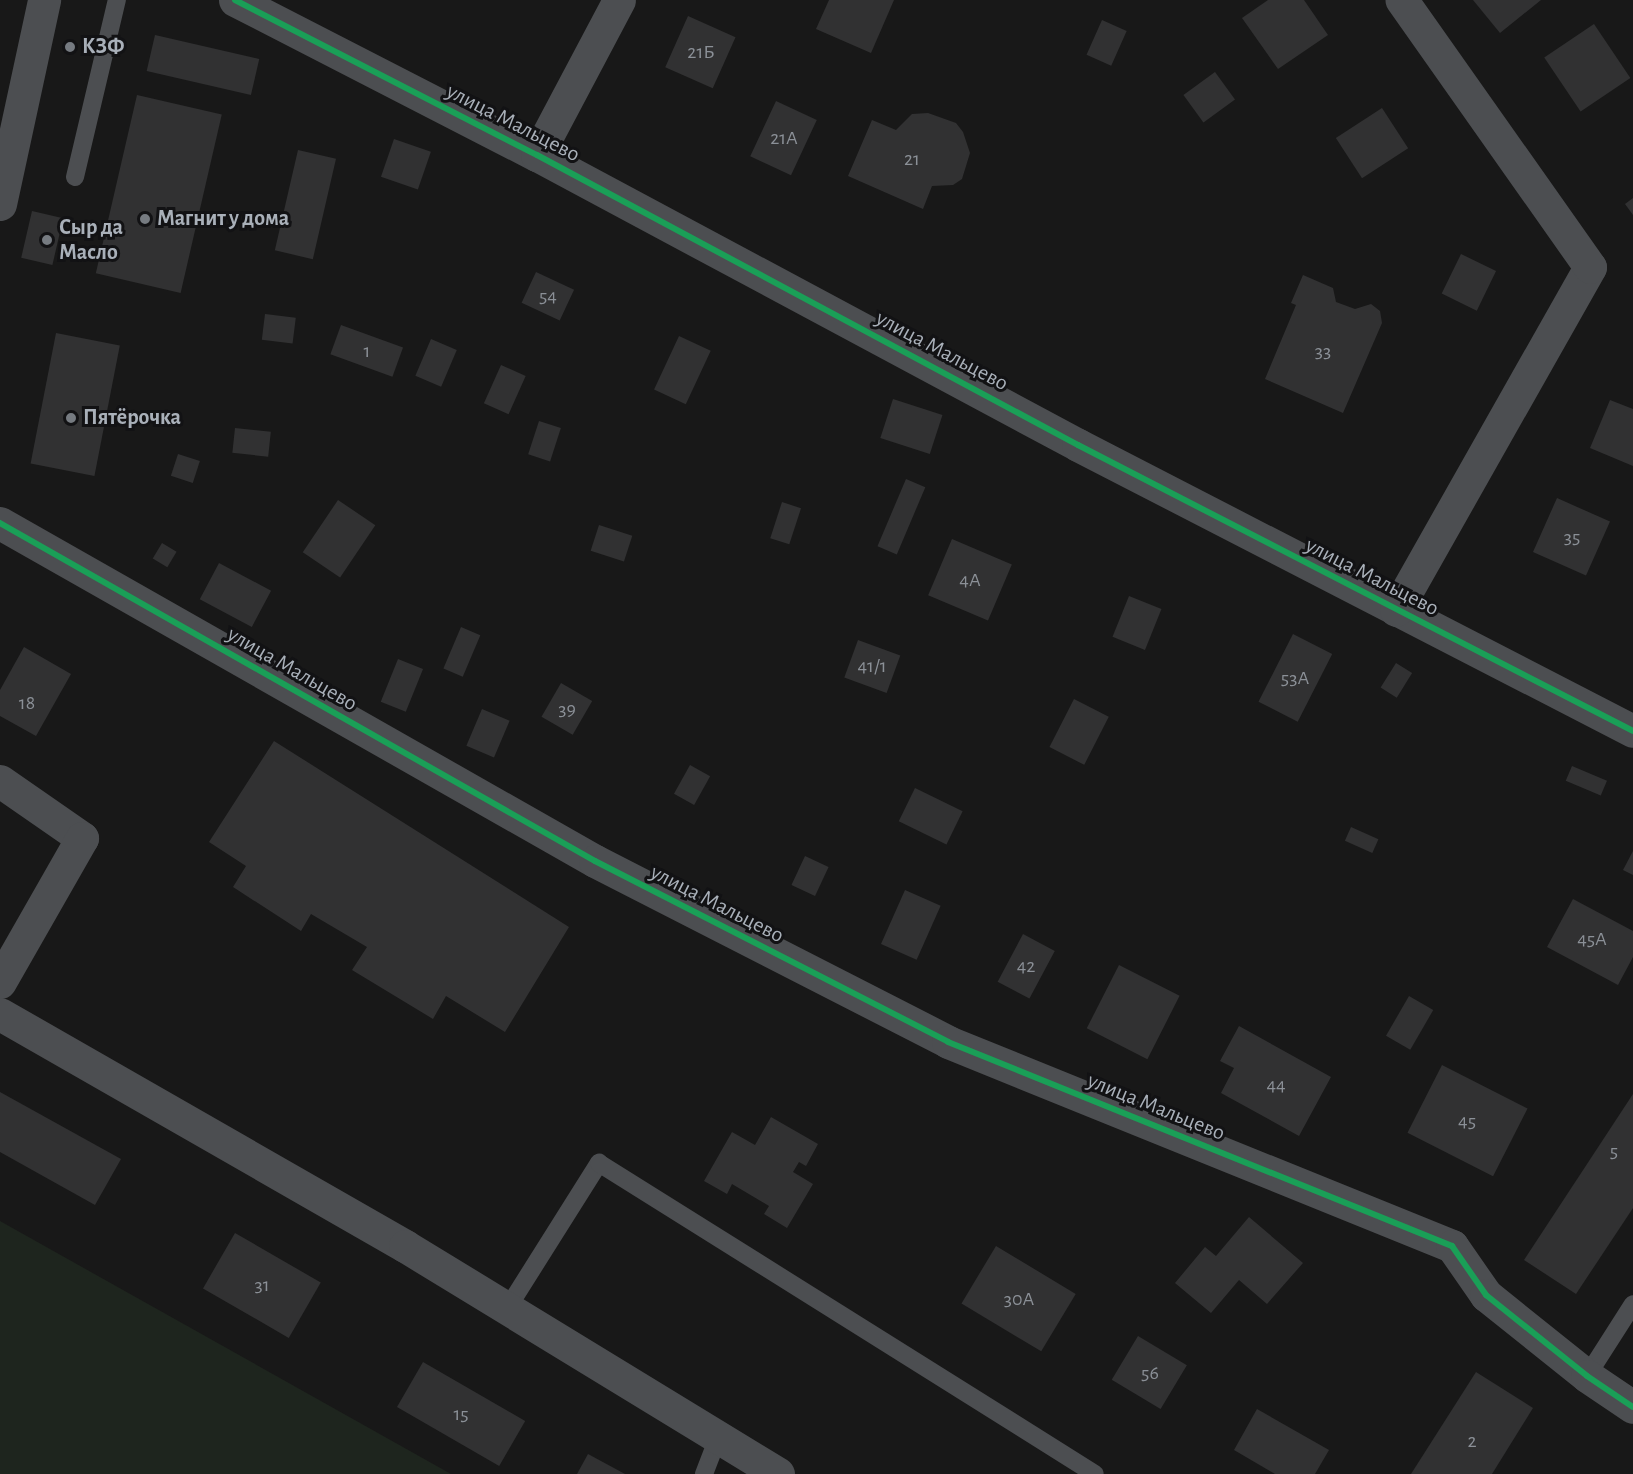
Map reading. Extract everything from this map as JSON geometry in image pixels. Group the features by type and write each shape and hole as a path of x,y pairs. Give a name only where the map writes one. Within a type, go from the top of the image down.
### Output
{"street":[{"path":"0,204 44,0"},
{"name":"улица Мальцево","path":"235,0 537,155 1396,610 1633,731"},
{"path":"537,155 618,0"},
{"path":"1396,610 1590,267 1402,0"},
{"name":"улица Мальцево","path":"0,523 595,861 948,1042 1452,1246 1486,1295 1587,1376"},
{"path":"0,781 82,838 0,982"},
{"path":"0,1014 405,1246 778,1474"},
{"path":"1587,1376 1633,1407"}],"lane":[{"path":"75,177 117,0"},
{"path":"507,1309 599,1163 1095,1474"},
{"path":"1587,1376 1633,1304"},
{"path":"704,1474 718,1437"}],"shaded area":[{"path":"0,1221 451,1474 0,1474"}],"building":[{"path":"829,0 894,0 871,53 816,29"},
{"path":"1268,0 1304,0 1328,35 1278,69 1242,18"},
{"path":"1473,0 1541,0 1500,33"},
{"path":"688,16 736,37 713,88 665,67"},
{"path":"1102,20 1127,31 1111,66 1087,55"},
{"path":"1594,24 1630,78 1581,111 1544,58"},
{"path":"155,35 259,59 251,95 147,71"},
{"path":"1215,72 1235,100 1203,122 1183,95"},
{"path":"137,95 222,115 181,293 96,273"},
{"path":"776,101 817,120 791,175 750,156"},
{"path":"1382,108 1408,148 1362,178 1336,138"},
{"path":"928,113 956,123 963,132 970,153 962,179 953,185 932,186 923,209 848,176 872,120 896,130 912,114"},
{"path":"394,139 431,152 418,190 381,177"},
{"path":"298,150 336,159 313,259 275,250"},
{"path":"1633,198 1633,215 1625,204"},
{"path":"32,211 63,218 52,265 21,258"},
{"path":"1461,254 1496,271 1477,311 1442,294"},
{"path":"536,272 574,290 560,321 522,303"},
{"path":"1303,275 1333,288 1336,302 1355,309 1371,304 1380,311 1382,323 1343,413 1265,379 1296,305 1291,303"},
{"path":"265,314 296,318 293,344 262,340"},
{"path":"341,325 403,348 392,377 330,354"},
{"name":"Пятёрочка","path":"56,333 120,345 94,476 31,464"},
{"path":"679,336 711,351 686,404 654,389"},
{"path":"431,339 457,350 441,387 415,376"},
{"path":"501,365 526,376 509,414 484,403"},
{"path":"893,399 942,415 930,454 880,438"},
{"path":"1610,400 1633,409 1633,466 1590,448"},
{"path":"539,421 561,428 550,461 528,454"},
{"path":"235,428 271,432 268,457 232,453"},
{"path":"178,454 200,461 193,483 171,476"},
{"path":"906,479 925,487 897,554 877,546"},
{"path":"1557,498 1610,522 1586,575 1533,552"},
{"path":"338,500 375,525 340,577 303,552"},
{"path":"782,502 801,508 789,544 770,538"},
{"path":"599,525 632,536 624,561 591,551"},
{"path":"952,539 1012,564 988,621 928,595"},
{"path":"162,543 177,552 167,567 153,558"},
{"path":"219,563 271,591 252,627 200,599"},
{"path":"1129,596 1161,609 1145,650 1113,637"},
{"path":"461,627 480,635 463,677 443,668"},
{"path":"1293,634 1332,654 1298,722 1258,702"},
{"path":"858,640 900,655 887,693 844,678"},
{"path":"24,647 71,674 36,736 0,716 0,690"},
{"path":"398,659 423,669 406,712 381,702"},
{"path":"1396,663 1412,673 1397,698 1381,688"},
{"path":"561,683 592,701 573,735 542,717"},
{"path":"1074,699 1109,717 1084,765 1049,747"},
{"path":"482,709 510,721 494,758 466,746"},
{"path":"274,741 569,927 505,1032 446,996 433,1019 352,970 367,947 311,914 301,931 233,887 246,866 209,842"},
{"path":"690,765 710,776 694,805 674,794"},
{"path":"1572,766 1607,781 1601,796 1566,781"},
{"path":"915,788 963,811 946,844 899,821"},
{"path":"1351,827 1378,839 1372,853 1345,841"},
{"path":"1633,851 1633,875 1623,870"},
{"path":"805,856 829,867 815,896 791,885"},
{"path":"905,890 941,906 917,960 881,944"},
{"path":"1573,899 1633,931 1633,957 1618,985 1547,947"},
{"path":"1023,934 1055,951 1029,999 998,982"},
{"path":"1119,965 1180,996 1147,1059 1087,1028"},
{"path":"1409,996 1433,1010 1410,1050 1386,1036"},
{"path":"1239,1026 1331,1077 1299,1136 1221,1093 1234,1068 1220,1061"},
{"path":"1442,1065 1528,1109 1493,1176 1407,1133"},
{"path":"0,1092 121,1159 95,1205 0,1152"},
{"path":"1633,1094 1633,1208 1576,1294 1524,1260"},
{"path":"771,1117 818,1144 806,1166 799,1162 793,1172 813,1184 787,1228 764,1214 769,1206 732,1184 727,1194 704,1181 732,1132 755,1145"},
{"path":"1249,1217 1303,1263 1267,1304 1239,1280 1211,1313 1175,1283 1205,1247 1216,1256"},
{"path":"235,1233 321,1282 289,1338 203,1288"},
{"path":"996,1246 1076,1294 1041,1351 961,1303"},
{"path":"1138,1336 1187,1365 1161,1409 1112,1380"},
{"path":"423,1362 525,1421 499,1466 397,1407"},
{"path":"1476,1372 1533,1408 1492,1474 1411,1474"},
{"path":"1257,1409 1329,1450 1315,1474 1275,1474 1234,1450"},
{"path":"588,1454 625,1474 577,1474"}],"cycle path":[{"path":"235,0 537,155 1078,445 1633,731"},
{"path":"0,523 595,861 948,1042 1452,1246 1486,1295 1587,1376 1633,1407"}],"place":[{"name":"КЗФ","path":"70,47"},
{"name":"Магнит у дома","path":"145,219"},
{"name":"Сыр да Масло","path":"47,240"},
{"name":"Пятёрочка","path":"71,418"}]}
